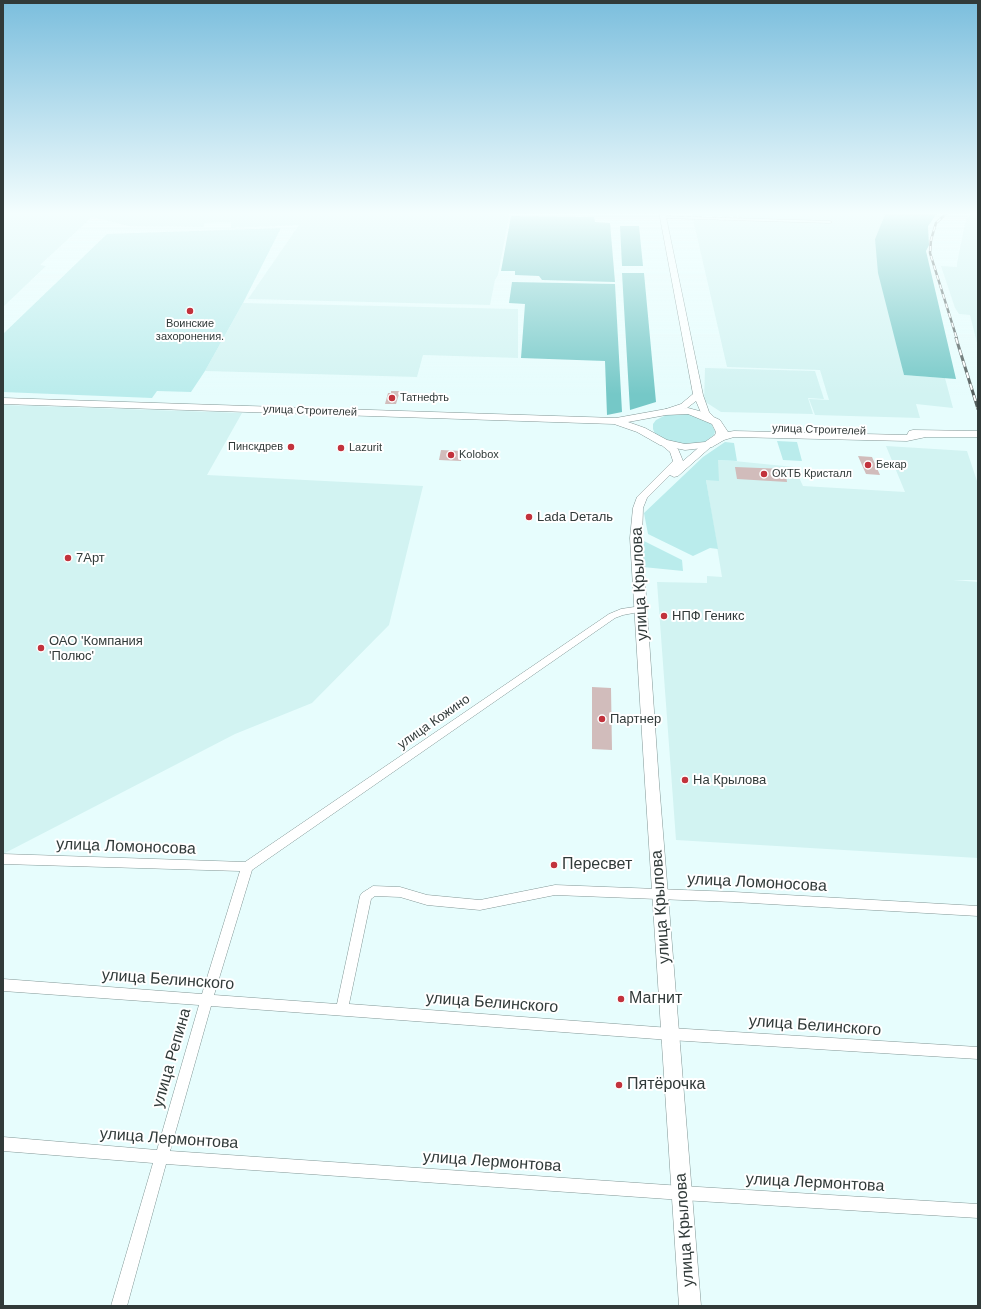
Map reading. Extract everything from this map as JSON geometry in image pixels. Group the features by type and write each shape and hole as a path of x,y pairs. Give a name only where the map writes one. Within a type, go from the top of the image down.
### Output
{"main road":[{"path":"674,273 698,395 705,413 720,427 722,432 720,437"},
{"path":"654,436 649,426 654,418 663,413 684,406 698,395"},
{"name":"улица Строителей","path":"3,401 616,422 663,413 688,411 730,426 923,434 978,434"},
{"name":"улица Строителей","path":"616,422 654,436 664,443 685,448 708,445 720,437 734,434 896,438 907,438 923,434"},
{"name":"улица Крылова","path":"664,443 674,451 678,461 648,490 642,498 638,508 636,538 690,1306"},
{"name":"улица Крылова","path":"638,508 708,445"}],"street":[{"name":"улица Кожино","path":"247,867 612,616 621,612 641,609"},
{"name":"улица Ломоносова","path":"3,859 247,867"},
{"name":"улица Репина","path":"119,1306 206,1001 247,867"},
{"name":"улица Ломоносова","path":"342,1009 366,896 373,891 400,892 427,900 480,905 555,890 660,894 978,911"},
{"name":"улица Белинского","path":"3,985 670,1034 978,1053"},
{"name":"улица Лермонтова","path":"3,1144 161,1157 682,1193 978,1211"}],"shaded area":[{"path":"3,273 39,273 3,307"},
{"path":"66,273 258,273 205,371 191,392 157,391 152,398 3,392 3,334"},
{"path":"266,273 498,273 495,280 490,305 248,299"},
{"path":"515,273 614,273 615,282 542,280 539,276 515,275"},
{"path":"622,273 644,273 656,402 630,410"},
{"path":"705,273 882,273 904,375 945,378 953,408 916,404 920,418 815,415 809,399 829,400 820,370 727,367"},
{"path":"878,273 931,273 956,379 904,375"},
{"path":"943,273 978,273 978,347 970,315 959,314 955,308"},
{"path":"512,282 615,284 622,412 607,415 605,361 521,358 525,304 509,303"},
{"path":"243,303 518,309 518,358 423,355 417,377 205,371"},
{"path":"705,368 815,371 824,399 808,398 813,414 721,412 704,401"},
{"path":"3,405 242,413 207,475 423,486 389,625 312,703 235,734 3,854"},
{"path":"682,413 690,414 710,422 715,431 714,435 704,443 686,445 668,442 655,434 653,424 656,420 666,415"},
{"path":"777,441 797,442 802,461 783,460"},
{"path":"725,442 734,443 737,461 718,460 719,481 706,480 718,549 710,548 693,556 648,534 644,513 703,457"},
{"name":"ОКТБ Кристалл","path":"886,446 967,451 978,484 978,580 953,580 978,582 978,858 676,840 657,582 707,583 707,576 722,577 706,480 718,460 794,467 803,486 905,492"},
{"path":"642,540 682,560 683,571 643,567"}],"building":[{"name":"Татнефть","path":"391,391 400,391 396,404 385,404 388,393 391,393"},
{"name":"Kolobox","path":"441,450 462,451 461,461 439,460"},
{"name":"Бекар","path":"858,456 872,457 880,475 866,474"},
{"name":"ОКТБ Кристалл","path":"735,467 785,469 787,482 737,479"},
{"name":"Партнер","path":"592,687 611,688 612,750 592,749"}],"railway":[{"path":"936,273 957,339"},
{"path":"956,338 978,409"}],"place":[{"name":"Воинские захоронения.","path":"190,311"},
{"name":"Татнефть","path":"392,398"},
{"name":"Пинскдрев","path":"291,447"},
{"name":"Lazurit","path":"341,448"},
{"name":"Kolobox","path":"451,455"},
{"name":"Бекар","path":"868,465"},
{"name":"ОКТБ Кристалл","path":"764,474"},
{"name":"Lada Dеталь","path":"529,517"},
{"name":"7Арт","path":"68,558"},
{"name":"НПФ Геникс","path":"664,616"},
{"name":"ОАО 'Компания 'Полюс'","path":"41,648"},
{"name":"Партнер","path":"602,719"},
{"name":"На Крылова","path":"685,780"},
{"name":"Пересвет","path":"554,865"},
{"name":"Магнит","path":"621,999"},
{"name":"Пятёрочка","path":"619,1085"}]}
